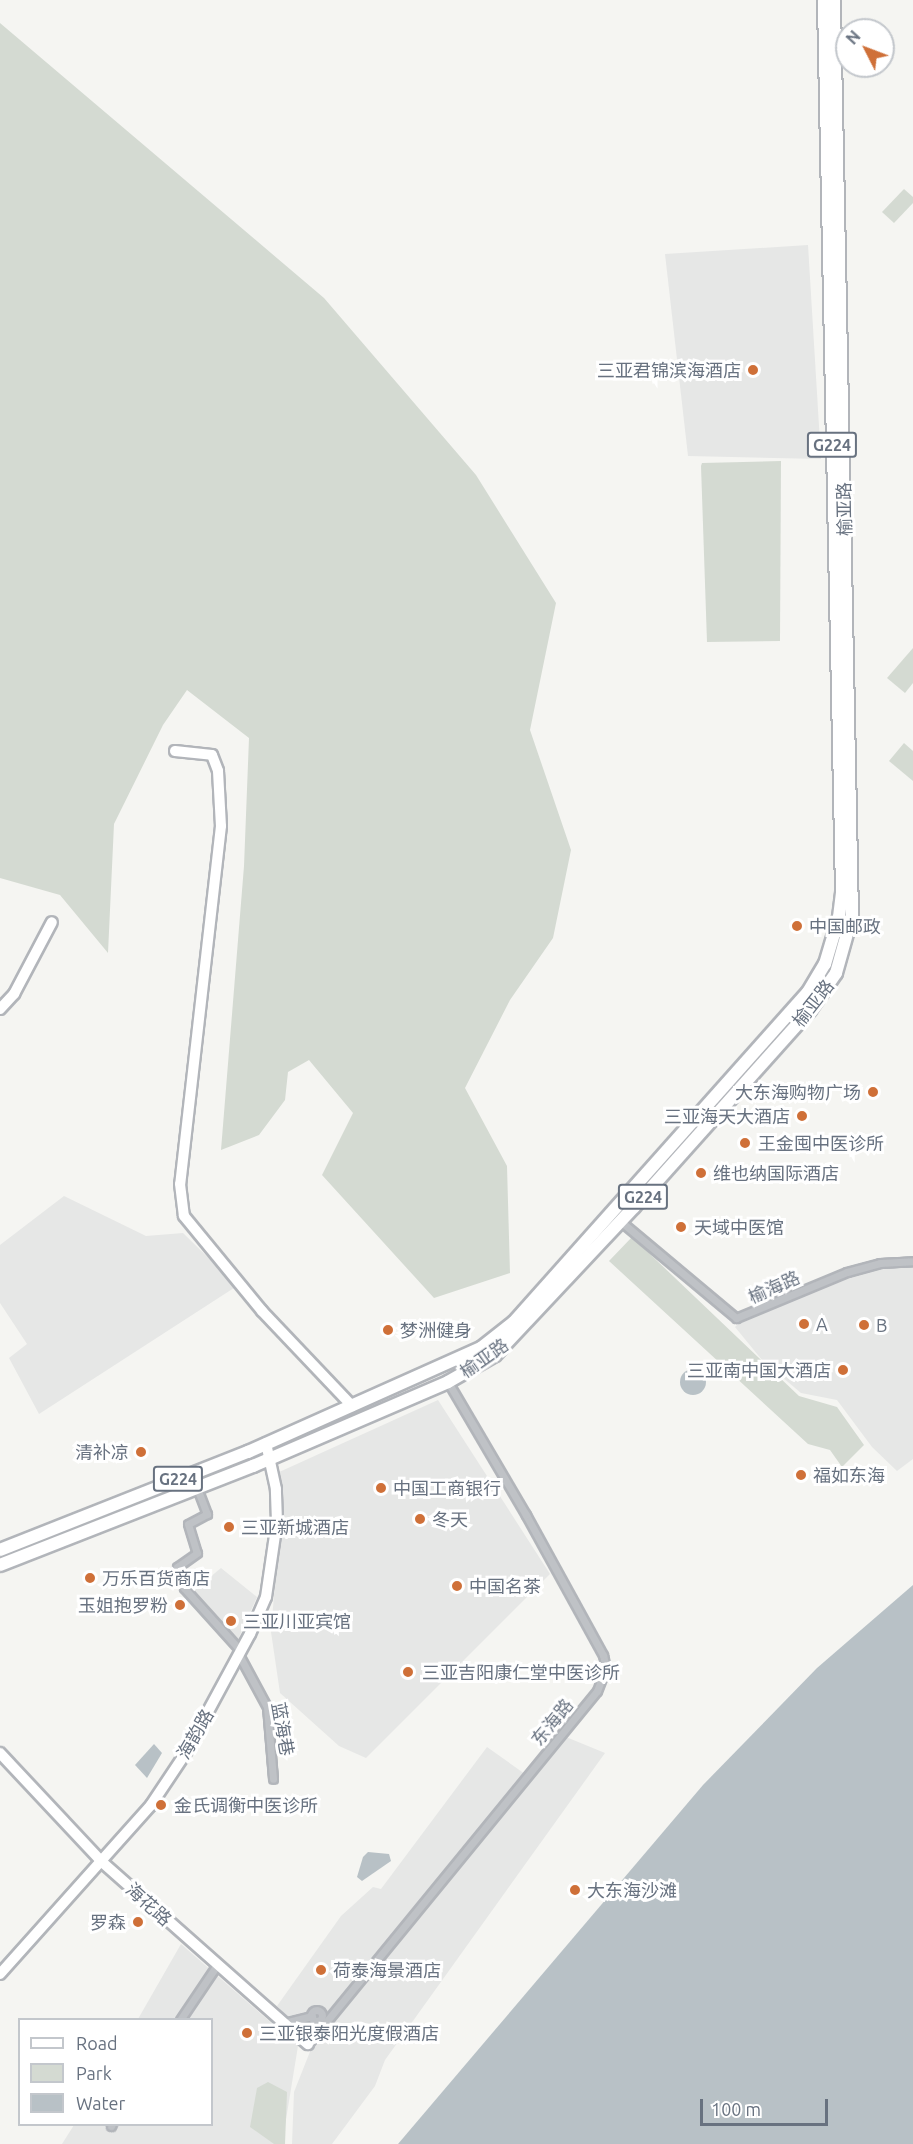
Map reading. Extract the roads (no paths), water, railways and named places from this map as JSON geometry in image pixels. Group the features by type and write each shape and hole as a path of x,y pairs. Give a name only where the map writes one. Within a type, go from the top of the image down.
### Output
{"highway":[{"name":"榆亚路","path":"0,1550 266,1443 481,1348 514,1322 808,992 825,964 839,917 824,0"},
{"name":"榆亚路","path":"0,1565 196,1488 448,1382 495,1354 621,1221 810,1010 836,973 852,916 834,0"}],"street":[{"path":"175,751 212,755 218,771 221,826 180,1184 184,1216 262,1311 352,1406"},
{"path":"0,1009 14,994 52,922"},
{"name":"榆海路","path":"611,1212 736,1318 847,1272 880,1263 913,1261"},
{"name":"东海路","path":"308,2044 339,2011 597,1690 606,1668 603,1655 526,1515 448,1382"},
{"name":"海韵路","path":"0,1974 102,1863 171,1775 240,1653 266,1597 272,1567 276,1489 266,1443"},
{"name":"蓝海巷","path":"196,1488 207,1514 188,1524 197,1552 177,1567 189,1583 184,1588 240,1653 267,1707 273,1779"},
{"name":"海花路","path":"0,1753 102,1863 308,2044"},
{"path":"181,2018 217,1965"},
{"path":"284,2023 312,2016 317,2010 322,2014 339,2011"}],"water":[{"path":"693,1369 702,1373 706,1382 702,1391 693,1395 684,1391 680,1382 684,1373"},
{"path":"913,1585 913,2144 398,2144 703,1785 817,1668"},
{"path":"154,1744 162,1753 147,1778 135,1765"},
{"path":"368,1852 389,1854 391,1861 362,1881 357,1877 363,1857"}],"place":[{"name":"三亚君锦滨海酒店","path":"753,370"},
{"name":"中国邮政","path":"797,926"},
{"name":"大东海购物广场","path":"873,1092"},
{"name":"三亚海天大酒店","path":"802,1116"},
{"name":"王金囤中医诊所","path":"745,1143"},
{"name":"维也纳国际酒店","path":"701,1173"},
{"name":"天域中医馆","path":"681,1227"},
{"name":"A","path":"804,1324"},
{"name":"B","path":"864,1325"},
{"name":"梦洲健身","path":"388,1330"},
{"name":"三亚南中国大酒店","path":"843,1370"},
{"name":"清补凉","path":"141,1452"},
{"name":"福如东海","path":"801,1475"},
{"name":"中国工商银行","path":"381,1488"},
{"name":"冬天","path":"420,1519"},
{"name":"三亚新城酒店","path":"229,1527"},
{"name":"万乐百货商店","path":"90,1578"},
{"name":"中国名茶","path":"457,1586"},
{"name":"玉姐抱罗粉","path":"180,1605"},
{"name":"三亚川亚宾馆","path":"231,1621"},
{"name":"三亚吉阳康仁堂中医诊所","path":"408,1672"},
{"name":"金氏调衡中医诊所","path":"161,1805"},
{"name":"大东海沙滩","path":"575,1890"},
{"name":"罗森","path":"138,1922"},
{"name":"荷泰海景酒店","path":"321,1970"},
{"name":"三亚银泰阳光度假酒店","path":"247,2033"}]}
